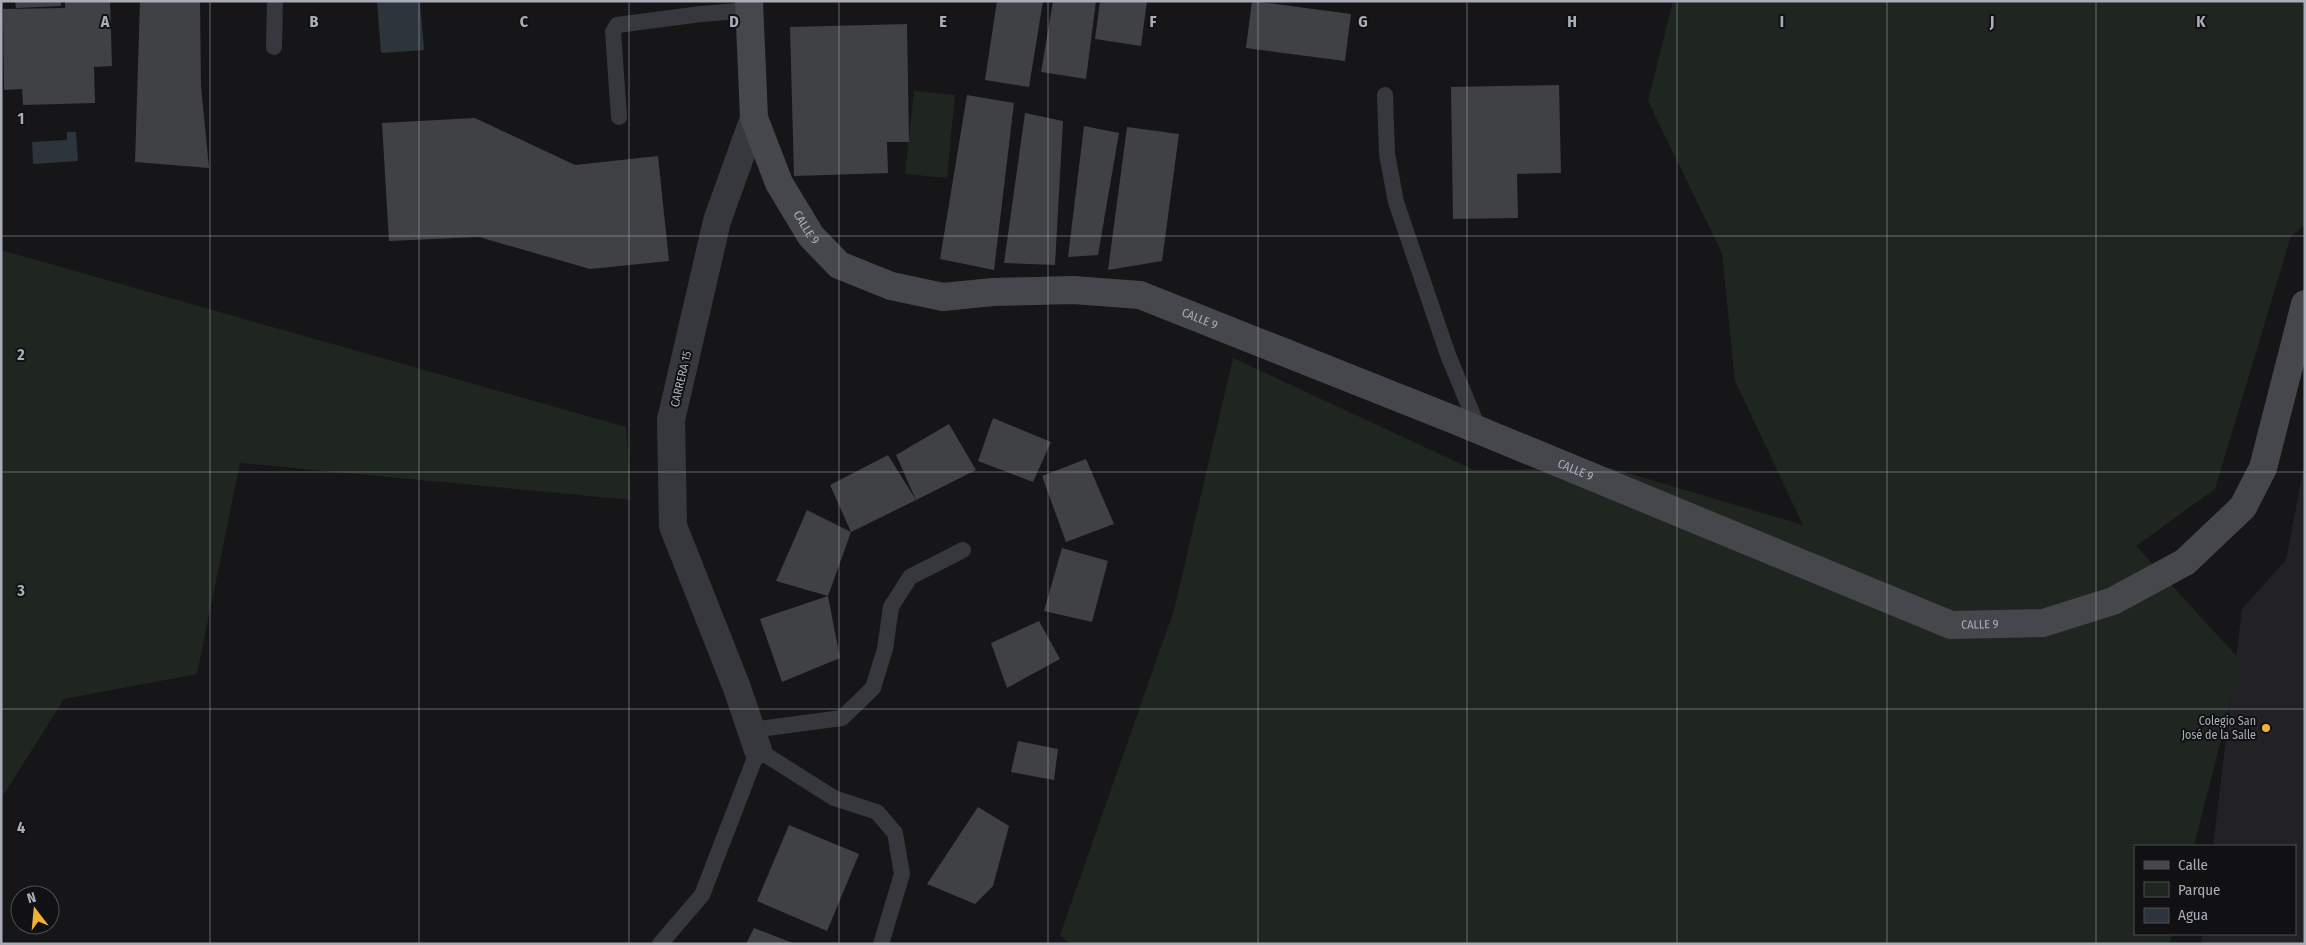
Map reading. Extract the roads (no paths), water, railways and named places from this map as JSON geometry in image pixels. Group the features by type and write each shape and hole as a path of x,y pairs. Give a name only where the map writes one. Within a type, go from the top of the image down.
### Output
{"street":[{"name":"CARRERA 15","path":"749,6 754,118 717,221 671,420 672,526 755,740"},
{"name":"CALLE 9","path":"754,118 779,183 811,236 839,265 891,286 943,297 993,292 1073,290 1140,295 1479,430 1951,625 2044,623 2113,601 2185,562 2243,507 2263,468 2305,304"}],"lane":[{"path":"274,47 275,1"},
{"path":"620,117 613,32 617,25 749,6"},
{"path":"1385,95 1387,154 1396,202 1448,355 1479,430"},
{"path":"755,740 842,718 874,688 885,649 891,607 910,578 963,550"},
{"path":"660,944 702,895 755,740"},
{"path":"755,740 834,798 878,812 895,833 902,874 881,944"}],"water":[{"path":"377,1 420,1 424,50 381,53"},
{"path":"67,132 76,132 78,161 33,164 32,142 67,140"}],"place":[{"name":"Colegio San José de la Salle","path":"2266,728"}]}
